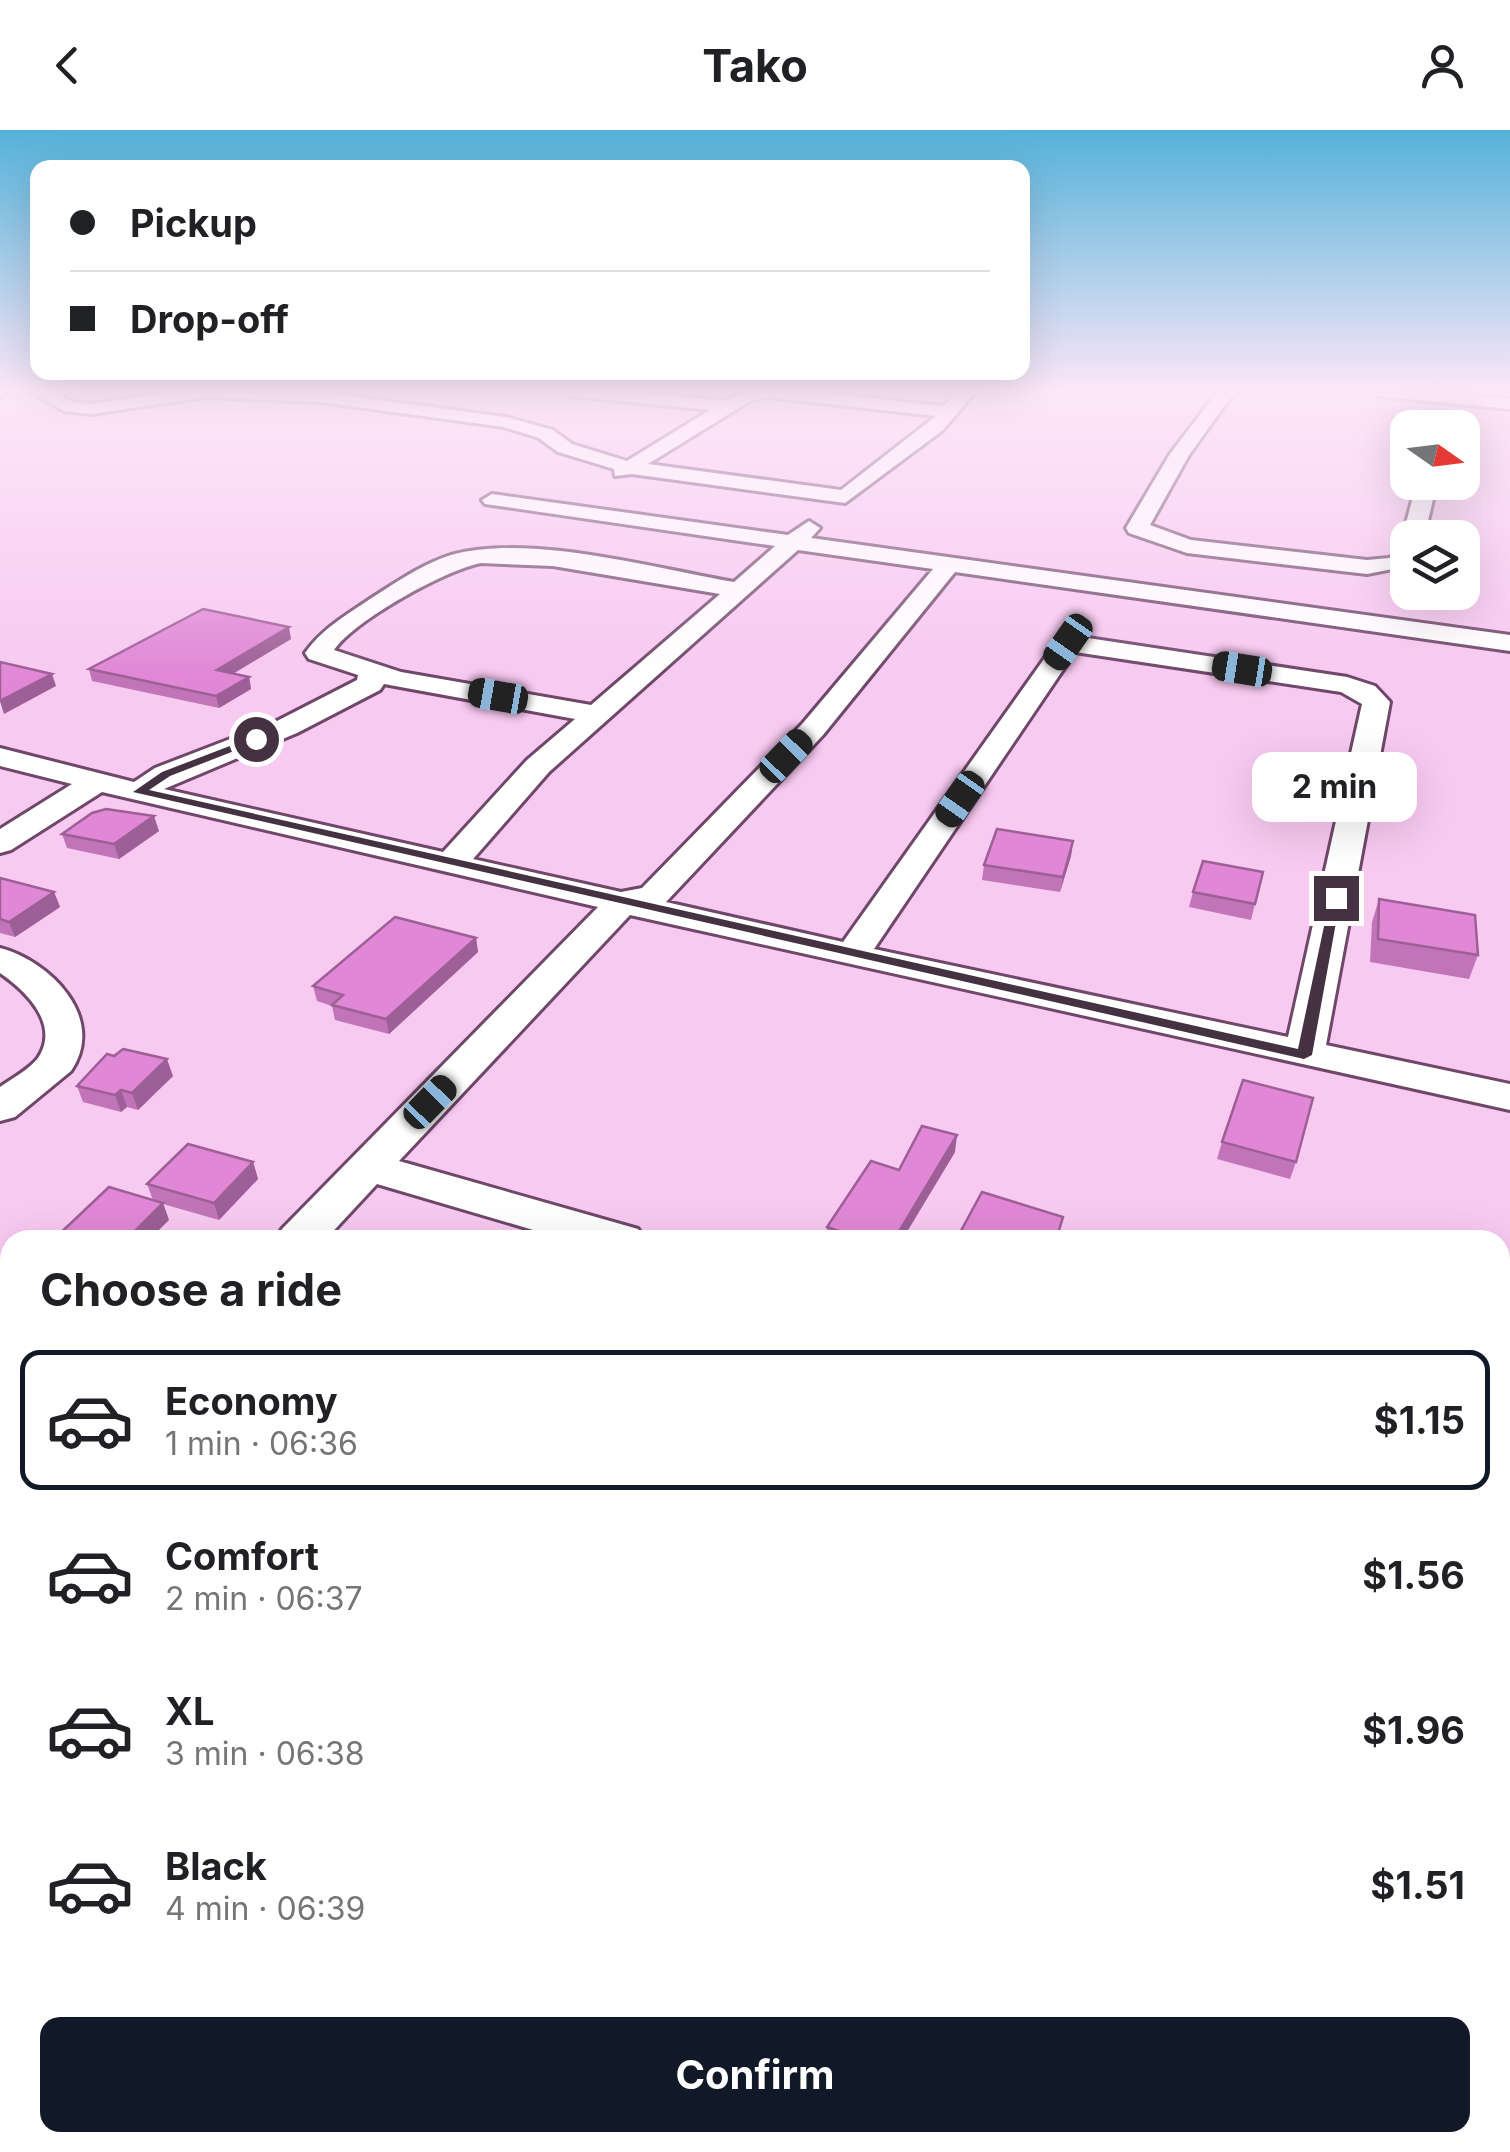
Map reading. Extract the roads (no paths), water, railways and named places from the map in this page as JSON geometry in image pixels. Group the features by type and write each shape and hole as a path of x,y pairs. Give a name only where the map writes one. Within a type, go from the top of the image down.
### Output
{"street":[{"path":"514,557 552,509 591,485"},
{"path":"754,485 845,498"},
{"path":"452,862 538,766 861,485"},
{"path":"1162,485 1137,528 1186,546 1367,567 1390,565"},
{"path":"492,500 1510,643"},
{"path":"600,714 372,672 318,653 330,637 454,562 474,556 514,557 740,590"},
{"path":"308,1230 624,902 653,896 814,729 950,563"},
{"path":"852,956 1068,642 1347,685 1366,692 1376,702 1304,1055"},
{"path":"139,792 166,774 287,727 354,693 370,684 372,672"},
{"path":"0,757 852,956 1510,1097"},
{"path":"0,843 100,780"},
{"path":"0,959 16,966 53,996 63,1034 57,1062 0,1108"},
{"path":"370,1167 587,1230"}]}
